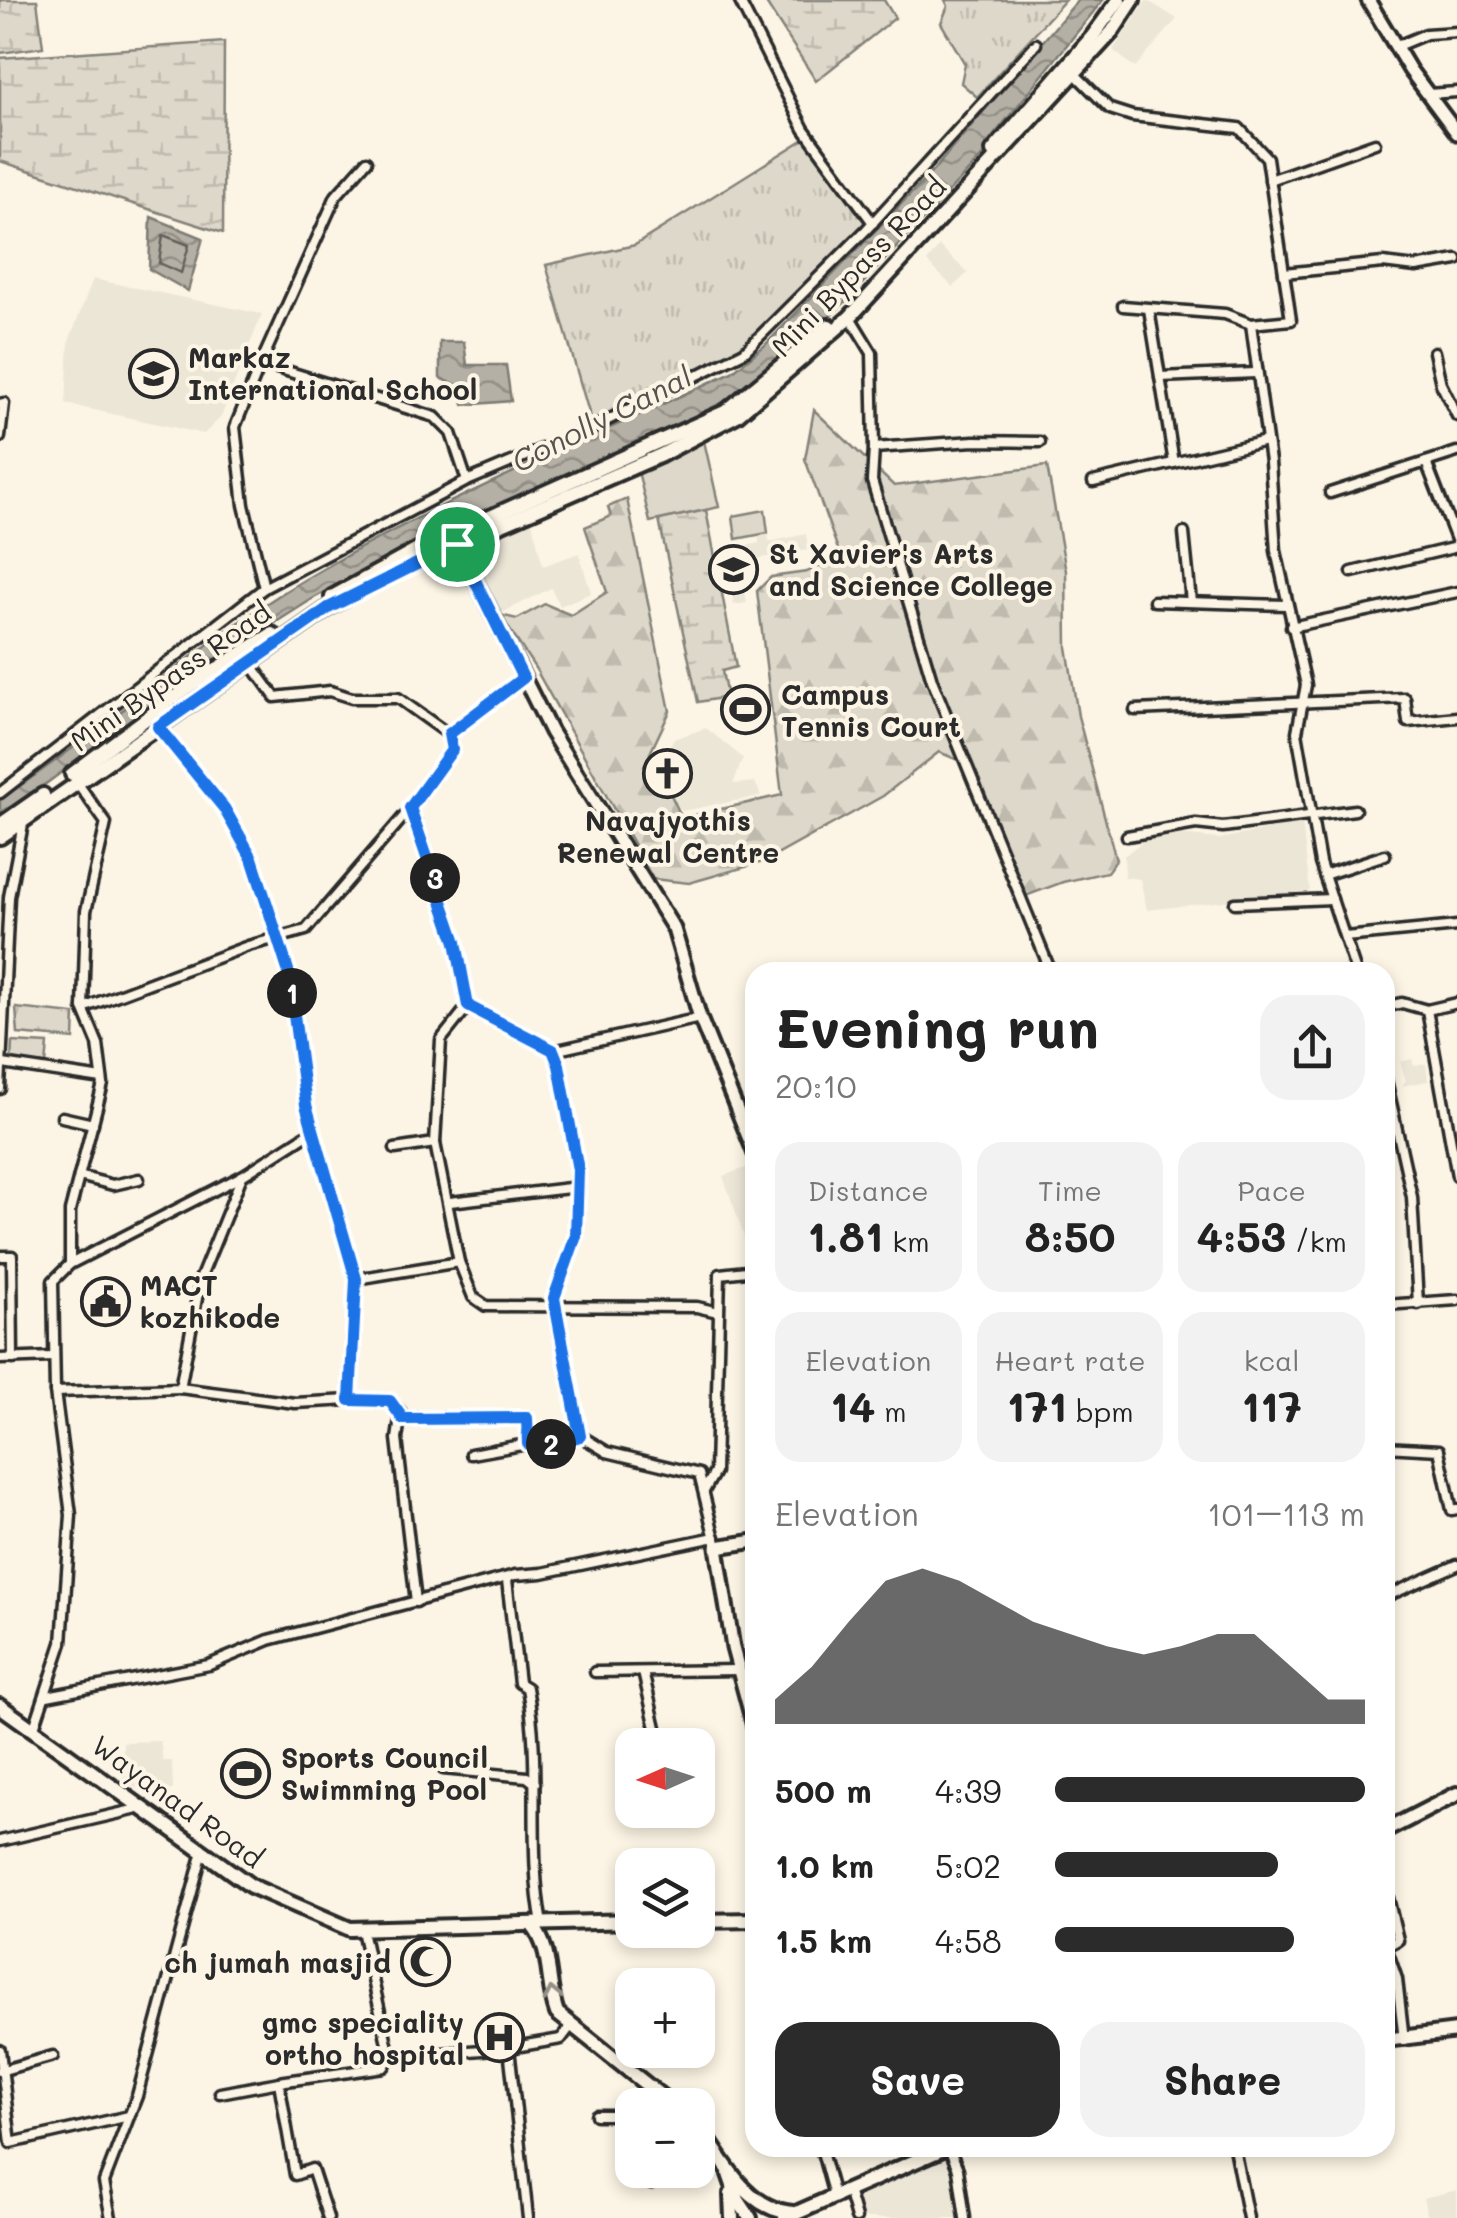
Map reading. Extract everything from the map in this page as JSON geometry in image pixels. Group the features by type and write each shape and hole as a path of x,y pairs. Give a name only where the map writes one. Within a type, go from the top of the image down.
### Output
{"main road":[{"name":"Mini Bypass Road","path":"0,825 187,688 356,581 661,455 737,416 850,317 1069,70 1119,0"},
{"name":"Mini Bypass Road","path":"0,837 330,607 455,539 725,412 788,363 908,248 1134,0"},
{"name":"Wayanad Road","path":"3,1710 34,1728 202,1855 251,1886 350,1929 615,1922"},
{"path":"1395,1826 1457,1794"},
{"path":"715,1920 745,1920"},
{"path":"546,1944 552,1930 564,1923"},
{"path":"537,1924 546,1944 550,1994 557,2013 650,2088"},
{"path":"1395,2040 1457,2031"},
{"path":"715,2149 758,2204 790,2216 926,2157"},
{"path":"727,2167 732,2218"},
{"path":"727,2167 738,2200 750,2218"}],"street":[{"path":"739,0 804,130 873,223"},
{"path":"1368,0 1457,133"},
{"path":"1396,46 1426,34 1457,32"},
{"path":"0,793 264,588 467,481 594,427 744,352 873,223 1036,44"},
{"path":"1069,70 1110,109 1239,128 1267,158 1291,320 1251,324 1225,314 1123,306"},
{"path":"1428,94 1457,92"},
{"path":"1270,180 1375,142"},
{"path":"264,588 244,505 236,428 336,196 367,160"},
{"path":"1284,273 1384,263 1416,267 1457,260"},
{"path":"1149,310 1174,463"},
{"path":"850,317 872,353 872,481 926,663 1047,962"},
{"path":"1251,324 1276,551 1306,685 1298,732 1324,876 1353,962"},
{"path":"1434,352 1441,384 1457,416"},
{"path":"261,363 435,417 451,433 467,481"},
{"path":"1160,378 1255,373"},
{"path":"0,404 4,403 0,437"},
{"path":"874,448 974,441 1040,442"},
{"path":"1093,482 1266,441"},
{"path":"1330,493 1457,452"},
{"path":"1352,572 1457,545 1426,462"},
{"path":"1184,532 1191,602"},
{"path":"455,539 523,678 590,800 674,928 700,1018 745,1129"},
{"path":"1291,627 1457,592"},
{"path":"1154,600 1286,604"},
{"path":"83,1008 306,930 410,808 452,750 449,734 398,698 352,698 330,691 275,698 248,662"},
{"path":"449,734 523,678"},
{"path":"1135,710 1405,698 1408,722 1457,717"},
{"path":"158,727 224,808 252,858 288,970 314,1130 356,1279 350,1400"},
{"path":"70,1264 70,1211 102,1079 98,1044 83,1008 86,911 106,824 76,781"},
{"path":"410,808 456,942 468,1006 441,1040 436,1142 460,1262 473,1297 486,1306 697,1307 718,1312"},
{"path":"1126,836 1355,810"},
{"path":"0,1089 9,896 24,819"},
{"path":"1324,876 1386,856"},
{"path":"1236,903 1332,899"},
{"path":"1345,937 1396,928 1457,926"},
{"path":"1395,1004 1402,1002 1427,1010 1457,1003"},
{"path":"468,1006 553,1050 700,1018"},
{"path":"1427,1010 1457,1176"},
{"path":"553,1050 578,1170 576,1236 554,1298 580,1436"},
{"path":"3,1064 37,1066 102,1079"},
{"path":"1444,1109 1457,1106"},
{"path":"62,1117 92,1124"},
{"path":"1395,1120 1412,1197 1418,1304"},
{"path":"34,1728 62,1643 71,1515 55,1392 52,1281 70,1264 242,1176 314,1130"},
{"path":"395,1149 436,1142"},
{"path":"79,1176 113,1185 139,1180"},
{"path":"180,1388 200,1277 242,1176"},
{"path":"450,1202 578,1187"},
{"path":"0,1256 12,1256 13,1359"},
{"path":"356,1279 460,1262"},
{"path":"704,1491 715,1472 720,1274 745,1271"},
{"path":"1395,1305 1457,1300"},
{"path":"0,1360 53,1357"},
{"path":"55,1392 180,1388 295,1403 390,1401 401,1412 397,1438 416,1602"},
{"path":"400,1418 527,1418 528,1444"},
{"path":"471,1454 528,1444 554,1444 580,1436 607,1452 699,1474 745,1692"},
{"path":"1395,1448 1439,1450 1452,1510 1457,1510"},
{"path":"47,1696 209,1665 270,1640 515,1575 716,1542 745,1541"},
{"path":"1395,1593 1457,1565"},
{"path":"507,1580 518,1683 528,1688 536,1733 537,1924"},
{"path":"594,1672 739,1670"},
{"path":"644,1672 656,1728"},
{"path":"443,1770 526,1777 535,1782"},
{"path":"0,1841 142,1808"},
{"path":"111,2218 104,2182 129,2116 202,1855"},
{"path":"220,2093 384,2067 390,2057 362,1930"},
{"path":"1395,1973 1404,2040"},
{"path":"390,2057 509,2048 560,2039 570,2027"},
{"path":"509,2048 528,2218"},
{"path":"0,2050 11,2143 129,2116"},
{"path":"1,2070 54,2056"},
{"path":"279,2082 294,2174 312,2169 328,2218"},
{"path":"596,2115 615,2115"},
{"path":"823,2157 834,2196"},
{"path":"952,2157 958,2169 965,2218"},
{"path":"1236,2157 1248,2218"},
{"path":"848,2190 856,2218"}],"shaded area":[{"path":"1147,0 1177,19 1135,68 1113,50"},
{"path":"939,246 968,273 953,287 927,262"},
{"name":"Markaz International School","path":"93,279 262,314 221,417 204,434 66,404 69,341"},
{"path":"532,522 543,566 579,553 591,593 560,606 551,588 500,614 469,549"},
{"name":"St Xavier's Arts and Science College","path":"768,532 769,542 806,534 808,550 740,562 747,603 734,605 724,551 759,543 759,534"},
{"path":"706,728 743,758 733,784 755,782 761,796 682,811 657,775 673,739"},
{"path":"1302,823 1310,891 1147,910 1140,879 1125,877 1124,856 1143,841 1170,834 1219,839"},
{"path":"1412,1059 1414,1066 1426,1064 1428,1081 1402,1086 1406,1080 1400,1062"},
{"path":"745,1168 745,1239 723,1176"},
{"path":"160,1741 163,1761 172,1761 173,1790 140,1790 123,1779 123,1742"},
{"path":"950,2158 970,2218 859,2218 850,2193"},
{"path":"1457,2190 1457,2218 1428,2218 1423,2198"}],"green space":[{"path":"0,0 37,0 43,47 0,53"},
{"path":"764,0 884,0 895,18 816,81"},
{"path":"945,0 1065,0 977,97 961,83 965,64 941,23 948,6"},
{"path":"224,42 223,233 0,161 0,58"},
{"path":"806,138 868,220 741,348 592,423 546,265 635,245"},
{"path":"814,410 894,486 1047,466 1066,571 1067,647 1078,716 1116,860 1107,872 1023,897 965,763 939,752 883,796 766,861 689,883 653,879 535,668 500,615 517,619 545,604 571,615 607,592 585,527 611,516 608,507 627,499 670,711 644,766 671,795 682,818 782,795 757,591 771,577 807,572 840,555 805,459"},
{"path":"704,441 719,507 650,522 638,471"},
{"path":"706,510 736,667 722,671 727,697 698,702 659,520"},
{"path":"765,510 768,533 736,539 733,516"},
{"path":"16,1008 75,1014 74,1039 18,1034"},
{"path":"12,1042 48,1044 46,1065 11,1063"}],"water":[{"path":"1078,0 1103,0 991,139 991,147 844,303 785,358 722,403 371,567 314,598 191,676 0,818 0,799 215,639 289,589 451,501 732,372 764,346 932,172"},
{"path":"151,217 203,238 188,291 149,269"},
{"path":"440,342 464,342 467,365 506,365 511,401 464,405 456,385 440,378"},
{"name":"Sports Council Swimming Pool","path":"236,1754 255,1754 256,1793 237,1793"}],"place":[{"name":"Markaz International School","path":"153,373"},
{"name":"St Xavier's Arts and Science College","path":"734,569"},
{"name":"Campus Tennis Court","path":"746,710"},
{"name":"Navajyothis Renewal Centre","path":"668,773"},
{"name":"MACT kozhikode","path":"105,1301"},
{"name":"Sports Council Swimming Pool","path":"246,1773"},
{"name":"ch jumah masjid","path":"426,1962"},
{"name":"gmc speciality ortho hospital","path":"499,2038"}],"route":[{"path":"457,544 523,678 449,734 452,750 410,808 456,942 468,1006 553,1050 559,1065 578,1170 576,1236 554,1298 580,1436 554,1444 528,1444 527,1418 403,1419 390,1401 350,1400 356,1279 306,1105 304,1067 288,970 252,858 224,808 158,727 330,607 457,544"}],"water label":[{"name":"Conolly Canal","path":"601,418"}]}
